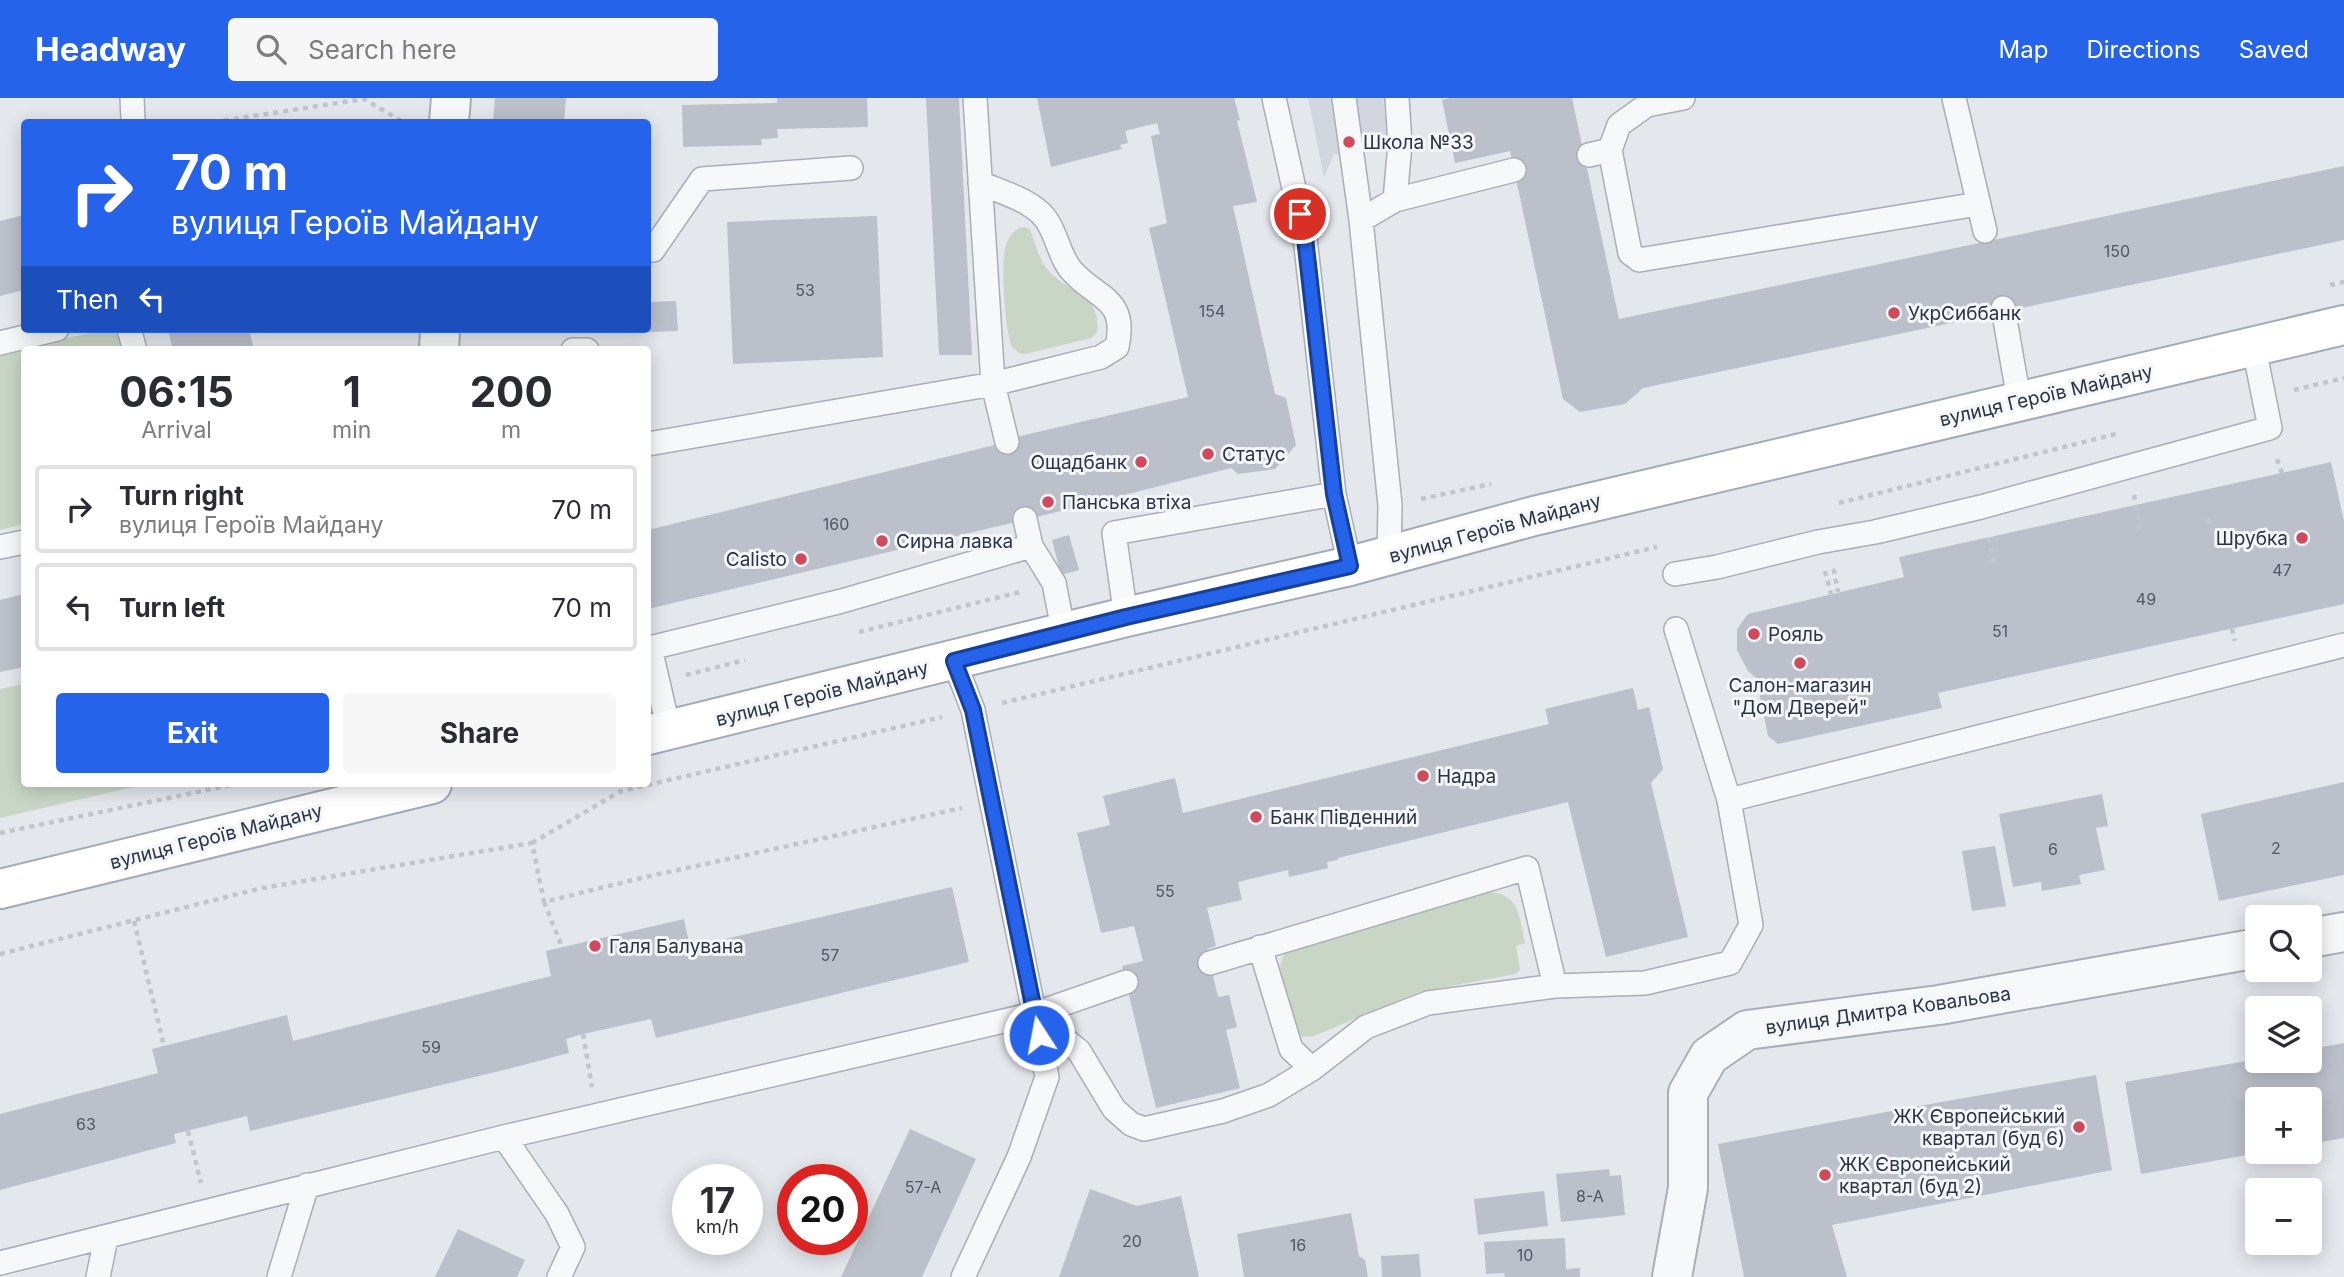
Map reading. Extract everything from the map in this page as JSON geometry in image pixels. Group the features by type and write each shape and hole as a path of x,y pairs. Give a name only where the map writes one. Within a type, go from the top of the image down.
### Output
{"main road":[{"name":"вулиця Героїв Майдану","path":"658,732 1126,617 1350,566 1546,513 2344,325"},
{"name":"вулиця Героїв Майдану","path":"0,889 413,787"}],"street":[{"path":"449,119 451,98"},
{"path":"2322,936 2344,932"},
{"name":"вулиця Дмитра Ковальова","path":"1672,1277 1688,1188 1688,1093 1709,1056 1746,1030 1939,1005 2245,950"}],"lane":[{"path":"975,98 993,384 1007,442"},
{"path":"1274,98 1305,238 1334,494 1350,566"},
{"path":"1344,98 1361,220 1390,505 1390,555"},
{"path":"1395,200 1400,144 1397,98"},
{"path":"1683,98 1647,105 1637,111 1619,125 1599,153 1630,253 1639,260 1978,204"},
{"path":"1954,98 1985,231"},
{"path":"651,250 702,179 851,168"},
{"path":"1361,220 1395,200 1514,170"},
{"path":"651,443 993,384 1101,357 1117,347 1120,333 1115,312 1108,299 1070,270 1045,217 1024,202 980,183"},
{"path":"2003,309 2019,400"},
{"path":"0,343 41,333"},
{"path":"1675,574 1717,567 1968,510 2270,428 2254,348"},
{"path":"1126,617 1114,533 1334,494"},
{"path":"1025,519 1031,546 1054,583 1064,634"},
{"path":"0,547 21,543"},
{"path":"651,648 842,601 1031,546"},
{"path":"1034,1014 1079,1051 1114,1109 1131,1124 1143,1129 1223,1111 1269,1095 1312,1069 1366,1027 1428,1003 1555,986 1645,983 1730,963 1751,925 1729,800 1676,629"},
{"path":"1729,800 2344,645"},
{"path":"651,658 658,732"},
{"path":"954,661 973,710 1047,1077 1019,1157 963,1277"},
{"path":"1210,963 1527,868 1555,986"},
{"path":"1260,947 1292,1049 1312,1069"},
{"path":"0,1263 504,1137 1034,1014 1126,982"},
{"path":"504,1137 556,1214 573,1247 559,1277"},
{"path":"279,1277 307,1185"},
{"path":"99,1277 106,1238"}],"path":[{"path":"234,119 364,99 399,119"},
{"path":"2263,397 2344,378"},
{"path":"1826,507 2117,434"},
{"path":"2275,452 2282,473"},
{"path":"2136,505 2141,535"},
{"path":"2207,519 2213,536"},
{"path":"1988,538 1994,566"},
{"path":"651,784 1670,544"},
{"path":"1823,564 1831,594"},
{"path":"0,833 222,787"},
{"path":"0,954 262,888 532,843 621,791 638,787"},
{"path":"544,902 641,878 993,801"},
{"path":"532,843 544,902 562,947"},
{"path":"134,921 164,1046"},
{"path":"583,1034 597,1115"},
{"path":"188,1131 208,1211"}],"shaded area":[{"name":"Школа №33","path":"1308,98 1383,98 1387,134 1374,150 1351,155 1334,154 1324,177"}],"green space":[{"path":"1024,227 1030,229 1047,269 1089,301 1094,309 1097,332 1091,338 1025,354 1012,347 1004,296 1004,254 1011,236"},
{"path":"90,333 121,333 125,346 34,346"},
{"path":"21,349 21,525 0,530 0,354"},
{"path":"21,685 21,787 133,787 0,818 0,689"},
{"path":"1482,892 1503,895 1510,900 1519,914 1525,943 1516,946 1520,970 1515,974 1419,992 1314,1036 1301,1037 1295,1032 1280,978 1280,967 1288,949"}],"building":[{"path":"495,98 566,98 564,119 493,119"},
{"path":"777,98 867,98 868,127 777,129 778,138 761,139 762,145 683,147 682,105 777,103"},
{"path":"926,98 959,98 972,355 939,355"},
{"path":"1037,98 1234,98 1257,202 1233,206 1275,394 1286,398 1296,445 1275,469 1238,474 1231,468 651,608 651,529 1007,442 1016,437 1188,397 1149,228 1167,223 1151,136 1160,134 1157,123 1125,131 1128,143 1120,145 1122,149 1051,167"},
{"path":"1572,98 1619,319 2344,166 2344,240 1643,388 1625,404 1580,412 1563,399 1510,151 1455,163 1442,100"},
{"path":"21,216 21,291 0,296 0,221"},
{"path":"877,216 883,357 733,364 727,222"},
{"path":"676,301 678,331 651,332 651,302"},
{"path":"169,333 250,333 253,346 172,346"},
{"path":"2331,462 2344,521 2344,604 1938,693 1942,708 1778,744 1768,736 1756,678 1748,671 1737,650 1737,629 1748,614 1904,577 1899,557"},
{"path":"1069,535 1079,570 1061,575 1052,540"},
{"path":"21,595 21,668 0,672 0,600"},
{"path":"1633,688 1638,710 1649,707 1663,769 1651,783 1688,937 1606,957 1568,802 1338,858 1327,862 1328,868 1289,877 1288,870 1238,882 1242,900 1207,908 1216,946 1207,949 1218,997 1229,995 1237,1027 1226,1030 1240,1088 1156,1108 1122,966 1143,961 1134,926 1101,933 1077,833 1110,825 1103,796 1175,778 1183,813 1549,724 1545,709"},
{"path":"2344,782 2344,875 2219,901 2201,814"},
{"path":"2102,794 2108,826 2096,828 2105,870 2079,875 2081,884 2042,891 2041,882 2013,887 1999,814"},
{"path":"1995,846 2006,906 1972,911 1962,851"},
{"path":"952,887 969,962 656,1038 651,1019 583,1034 566,1039 569,1053 250,1131 247,1116 174,1134 176,1143 0,1190 0,1114 158,1073 152,1049 287,1015 293,1041 551,976 546,951 684,919 690,947"},
{"path":"2344,1043 2344,1138 2322,1142 2322,1087 2245,1087 2245,1155 2141,1174 2125,1082 2245,1061 2245,1073 2322,1073 2322,1047"},
{"path":"2096,1075 2112,1170 1832,1225 1847,1277 1744,1277 1718,1144"},
{"path":"910,1129 976,1159 922,1277 841,1277 851,1255 868,1255 868,1219"},
{"path":"1609,1169 1610,1176 1621,1175 1625,1215 1561,1222 1556,1174"},
{"path":"1090,1189 1137,1206 1181,1196 1199,1277 1059,1277"},
{"path":"1544,1191 1548,1226 1478,1235 1474,1199"},
{"path":"1351,1213 1359,1256 1365,1260 1368,1277 1244,1277 1237,1234"},
{"path":"458,1229 525,1260 517,1277 435,1277"},
{"path":"1565,1238 1566,1269 1580,1268 1580,1277 1505,1277 1504,1273 1486,1274 1484,1242"},
{"path":"1419,1254 1421,1277 1382,1277 1381,1256"}],"place":[{"name":"Школа №33","path":"1349,142"},
{"name":"УкрСиббанк","path":"1894,313"},
{"name":"Статус","path":"1208,454"},
{"name":"Ощадбанк","path":"1141,462"},
{"name":"Панська втіха","path":"1048,502"},
{"name":"Шрубка","path":"2302,538"},
{"name":"Сирна лавка","path":"882,541"},
{"name":"Calisto","path":"801,559"},
{"name":"Рояль","path":"1754,634"},
{"name":"Салон-магазин \"Дом Дверей\"","path":"1800,663"},
{"name":"Надра","path":"1423,776"},
{"name":"Банк Південний","path":"1256,817"},
{"name":"Галя Балувана","path":"595,946"},
{"name":"ЖК Європейський квартал (буд 6)","path":"2079,1127"},
{"name":"ЖК Європейський квартал (буд 2)","path":"1825,1175"}],"route":[{"path":"1039,1035 973,710 954,661 1126,617 1350,566 1334,494 1300,214"}]}
